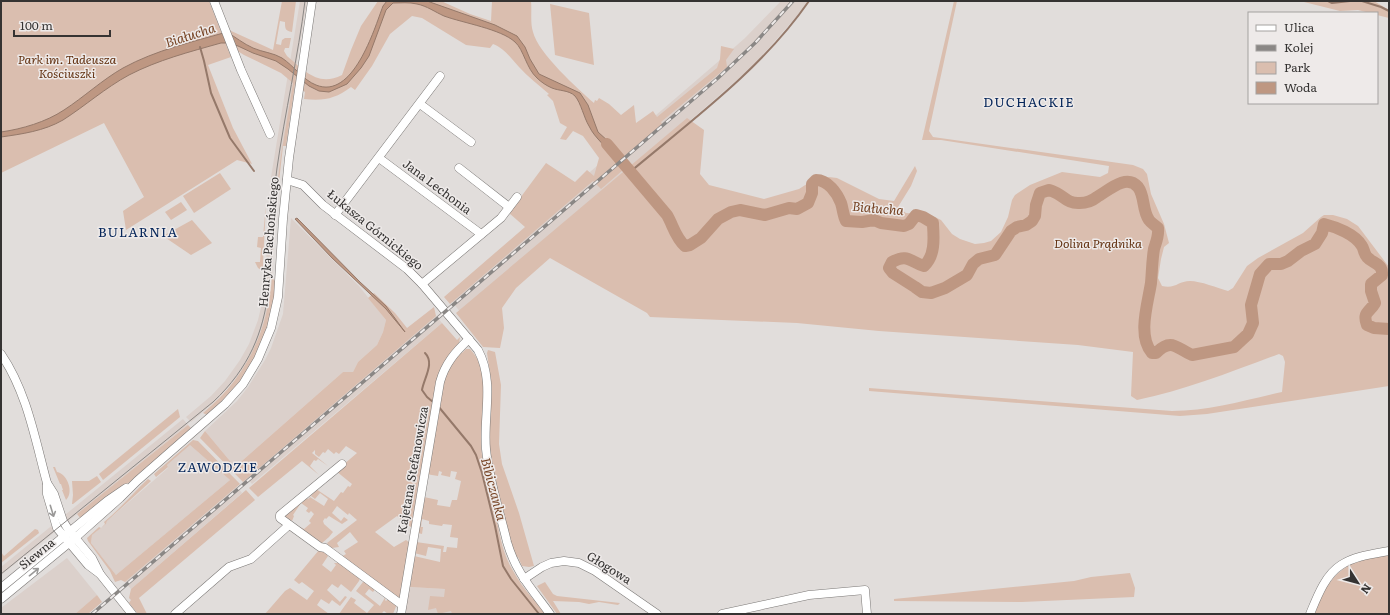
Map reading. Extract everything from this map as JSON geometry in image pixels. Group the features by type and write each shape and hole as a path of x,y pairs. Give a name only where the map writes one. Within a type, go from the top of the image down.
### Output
{"street":[{"path":"214,1 245,81 270,134"},
{"name":"Henryka Pachońskiego","path":"70,537 113,496 137,481 225,404 246,380 261,355 271,328 278,297 286,180 298,87 312,1"},
{"path":"336,215 440,76"},
{"path":"420,104 471,142"},
{"name":"Jana Lechonia","path":"379,158 481,234"},
{"path":"459,168 509,207"},
{"name":"Łukasza Górnickiego","path":"286,180 303,185 323,205 407,269 422,284 478,350 483,359 486,371 488,399 486,436 490,469 510,553 524,580 550,614"},
{"path":"422,284 501,218 517,197"},
{"name":"Kajetana Stefanowicza","path":"401,614 442,374 449,359 469,339"},
{"path":"1,354 8,364 21,391 29,414 47,483 47,494 57,528 70,537"},
{"path":"342,464 280,515 280,519 325,548 402,605"},
{"path":"175,614 229,567 251,559 289,525"},
{"name":"Siewna","path":"70,537 88,564 100,574 132,614"},
{"name":"Siewna","path":"1,588 70,537"},
{"name":"Siewna","path":"1,599 70,537"},
{"path":"1310,614 1325,583 1333,572 1341,565 1360,557 1389,551"},
{"name":"Głogowa","path":"524,580 540,568 552,563 564,561 579,563 591,569 657,614"},
{"path":"722,614 809,595 865,590 867,614"}],"shaded area":[{"path":"300,1 307,1 276,192 272,278 267,312 256,345 238,376 217,400 191,422 186,417 211,396 225,381 249,344 258,320 265,278 271,177"},
{"path":"781,1 810,1 753,66 461,313 447,295 745,38"},
{"path":"291,218 359,286 386,320 383,332 377,345 358,362 353,372 343,372 235,467 205,431 237,401 248,387 271,348 283,314"},
{"path":"436,316 442,323 252,484 247,478"},
{"path":"183,419 188,425 1,575 1,567"},
{"path":"190,445 230,480 116,575 91,543 92,535 168,468 167,465"},
{"path":"237,487 242,493 131,589 125,582"},
{"path":"67,558 97,595 75,614 1,614 1,608"},
{"path":"409,587 445,589 452,614 405,614"}],"green space":[{"name":"Park im. Tadeusza Kościuszki","path":"1,1 209,1 231,57 208,65 233,128 252,164 237,160 126,230 123,211 144,197 104,123 1,173"},
{"path":"282,1 296,1 292,32 286,29 285,22 280,21 276,44 281,45 282,40 285,38 291,38 289,48 285,48 284,51 287,56 312,76 326,79 342,75 361,26 378,1 441,1 470,14 491,21 492,1 531,1 533,32 536,41 550,60 594,103 595,100 597,101 599,98 609,104 621,115 634,105 636,123 653,111 657,117 717,68 720,59 721,46 734,49 726,60 727,67 661,122 663,126 626,158 630,164 601,189 593,181 450,304 444,297 525,227 509,213 546,163 575,182 587,170 594,176 599,158 583,136 573,131 566,140 560,139 567,127 560,123 553,101 547,95 549,94 526,74 501,48 493,44 490,48 466,45 422,18 412,16 390,34 372,66 355,90 351,87 334,97 318,100 304,99 305,92 295,85 286,146 283,146 278,191 276,192 281,155 293,83 281,73 236,50 229,30 273,50"},
{"name":"Dolina Prądnika","path":"954,1 957,1 929,131 933,137 1133,165 1143,169 1147,174 1151,194 1164,224 1169,243 1164,247 1158,278 1162,286 1167,287 1186,281 1194,281 1228,291 1233,288 1247,266 1258,258 1303,233 1324,215 1333,215 1347,219 1358,226 1389,267 1389,386 1207,414 1180,416 869,391 869,388 1186,411 1282,392 1285,362 1283,356 1279,354 1191,386 1137,400 1131,396 1133,352 1078,345 879,331 797,323 650,317 647,313 550,258 516,288 502,308 504,328 500,348 483,347 456,313 687,118 704,130 700,174 709,185 764,199 799,189 813,180 829,177 837,178 879,199 894,201 915,166 917,171 911,186 898,207 906,213 931,215 941,220 952,234 960,239 975,244 991,241 1001,232 1008,217 1012,200 1015,195 1030,185 1062,172 1100,177 1108,173 1109,166 941,140 922,140"},
{"path":"1300,1 1374,1 1389,10 1389,18 1378,15 1378,12 1358,10 1340,11"},
{"path":"550,4 589,13 594,65 555,55"},
{"path":"220,173 231,189 194,213 183,196"},
{"path":"181,202 187,210 171,220 165,212"},
{"path":"266,204 263,271 258,268 255,262 260,262 261,248 257,247 258,237 263,237"},
{"path":"192,220 212,243 191,255 163,236"},
{"path":"272,278 276,282 272,312 263,342 245,375 228,397 207,415 203,413 231,385 252,353 265,317"},
{"path":"374,293 395,313 407,328 434,307 436,316 243,482 200,438 205,431 235,467 343,372 353,372 358,362 377,345 383,332 386,320 368,298"},
{"path":"442,323 457,340 460,337 459,344 443,366 412,528 397,516 375,532 394,547 406,540 410,543 401,598 397,599 341,557 346,554 344,551 358,542 350,532 337,543 339,547 332,548 328,545 327,543 357,520 349,513 348,515 337,506 332,513 341,521 344,517 348,520 342,524 329,516 326,519 325,518 323,521 324,524 333,532 322,543 300,528 304,529 311,523 309,521 314,514 311,511 309,513 306,511 308,508 301,503 293,515 292,521 283,515 305,496 308,499 310,497 324,506 328,499 320,493 315,499 311,496 316,489 334,501 341,492 343,493 348,486 350,487 352,484 336,471 357,453 346,446 339,454 336,452 334,454 328,449 319,457 315,454 315,450 312,453 328,466 318,459 316,461 314,460 310,466 319,475 302,461 258,497 249,488"},
{"path":"466,349 470,349 478,360 482,372 484,400 481,442 482,455 503,548 519,581 546,614 452,614 451,611 438,614 436,608 428,610 430,596 444,597 445,589 410,587 414,556 440,562 441,549 428,547 426,556 414,553 416,542 444,546 443,552 446,552 447,547 457,548 458,538 450,537 452,525 443,524 442,526 429,524 429,521 422,519 422,534 418,533 424,497 438,500 437,505 450,507 452,500 457,500 461,481 455,479 457,472 451,471 450,477 441,475 442,472 439,471 438,476 426,474 444,375 460,351 462,353"},
{"path":"488,350 495,352 501,385 499,444 502,464 519,513 534,566 522,566 518,557 516,558 510,541 491,460 489,427 492,388 487,353"},
{"path":"178,409 180,417 103,480 99,474"},
{"path":"188,425 191,428 138,477 113,492 81,519 77,514"},
{"path":"193,440 198,441 240,484 125,582 121,580 115,582 110,571 88,541 87,538 99,527 101,528 92,535 91,543 116,575 230,480 190,445 156,477 154,474"},
{"path":"53,467 55,467 57,472 64,476 69,484 70,493 66,500 61,484"},
{"path":"97,476 101,482 72,504 72,481 89,481"},
{"path":"148,479 151,481 107,521 106,524 101,528 105,524 104,522 116,512"},
{"path":"246,490 255,500 139,598 147,614 138,614 129,603 131,600 129,598 131,589"},
{"path":"35,529 38,530 39,533 1,563 1,552 4,556"},
{"path":"319,550 329,553 322,565 331,572 336,565 334,563 340,563 360,578 351,592 341,584 338,588 332,584 327,590 340,602 345,596 347,597 340,606 332,600 329,604 321,599 317,605 329,614 265,614 285,591 290,588 307,600 314,591 302,582 299,584 294,580"},
{"path":"1389,555 1389,614 1313,614 1324,591 1340,571 1355,562"},
{"path":"1130,573 1135,588 1134,597 1022,602 894,601 894,599 1074,581 1091,577"},
{"path":"363,582 367,582 376,588 373,592 369,589 365,594 380,606 386,596 386,601 389,598 397,604 393,614 388,614 384,611 381,614 339,614 351,597 356,600 354,603 367,613 374,605 356,591"},
{"path":"545,582 553,594 557,596 620,603 618,605 599,602 589,604 553,601 561,614 557,614 537,586"},
{"path":"97,595 102,602 88,614 75,614"}],"water":[{"path":"387,1 427,1 495,25 517,36 525,47 539,74 580,93 588,105 598,132 609,142 619,155 615,160 592,131 575,96 544,84 533,74 518,45 509,37 501,33 444,16 414,3 393,3 386,10 369,56 361,68 347,84 329,92 319,91 309,86 276,61 230,43 221,43 162,61 129,75 56,124 33,132 1,137 1,132 17,129 50,118 71,105 115,73 148,56 227,32 253,48 282,58 311,83 329,87 341,82 351,73 360,60 374,31 383,6"},
{"path":"297,218 360,282 386,306 405,332 386,309 332,258 295,219"}],"waterway":[{"path":"630,172 701,113 748,71 770,49 809,1"},
{"path":"1328,1 1332,3 1350,1"},
{"path":"1362,1 1389,11"},
{"name":"Bibiczanka","path":"200,47 211,93 230,138 254,171"},
{"name":"Białucha","path":"607,144 667,215 676,235 685,246 690,245 701,238 718,219 731,212 740,210 765,215 789,208 797,209 808,203 812,193 812,184 816,180 824,182 837,195 846,221 862,222 874,220 881,223 904,226 909,224 916,215 923,217 933,223 933,247 928,262 924,266 909,259 902,258 892,262 889,268 893,273 922,292 931,293 945,288 967,275 973,264 979,259 995,255 1011,231 1032,221 1035,216 1036,205 1040,193 1049,190 1068,201 1082,203 1093,200 1117,184 1123,182 1133,183 1138,187 1142,195 1147,216 1158,228 1158,236 1153,253 1151,283 1144,329 1145,338 1152,353 1156,353 1162,348 1170,345 1192,355 1234,347 1248,334 1253,323 1251,305 1260,274 1269,264 1281,264 1288,261 1301,251 1315,244 1322,233 1324,224 1339,229 1355,238 1362,246 1367,257 1381,268 1382,275 1371,284 1371,291 1375,303 1367,312 1365,317 1367,325 1374,328 1389,329"},
{"name":"Bibiczanka","path":"425,353 428,357 429,366 422,390 433,402"},
{"name":"Bibiczanka","path":"438,406 471,446 476,455 495,526 503,566 511,579 539,614"}],"tram line":[{"path":"1,574 213,402 237,376 253,349 263,321 268,292 277,168 305,1"}],"railway":[{"path":"92,614 718,78 755,43 793,1"}],"district":[{"name":"DUCHACKIE","path":"1029,102"},
{"name":"BULARNIA","path":"138,232"},
{"name":"ZAWODZIE","path":"218,467"}]}
